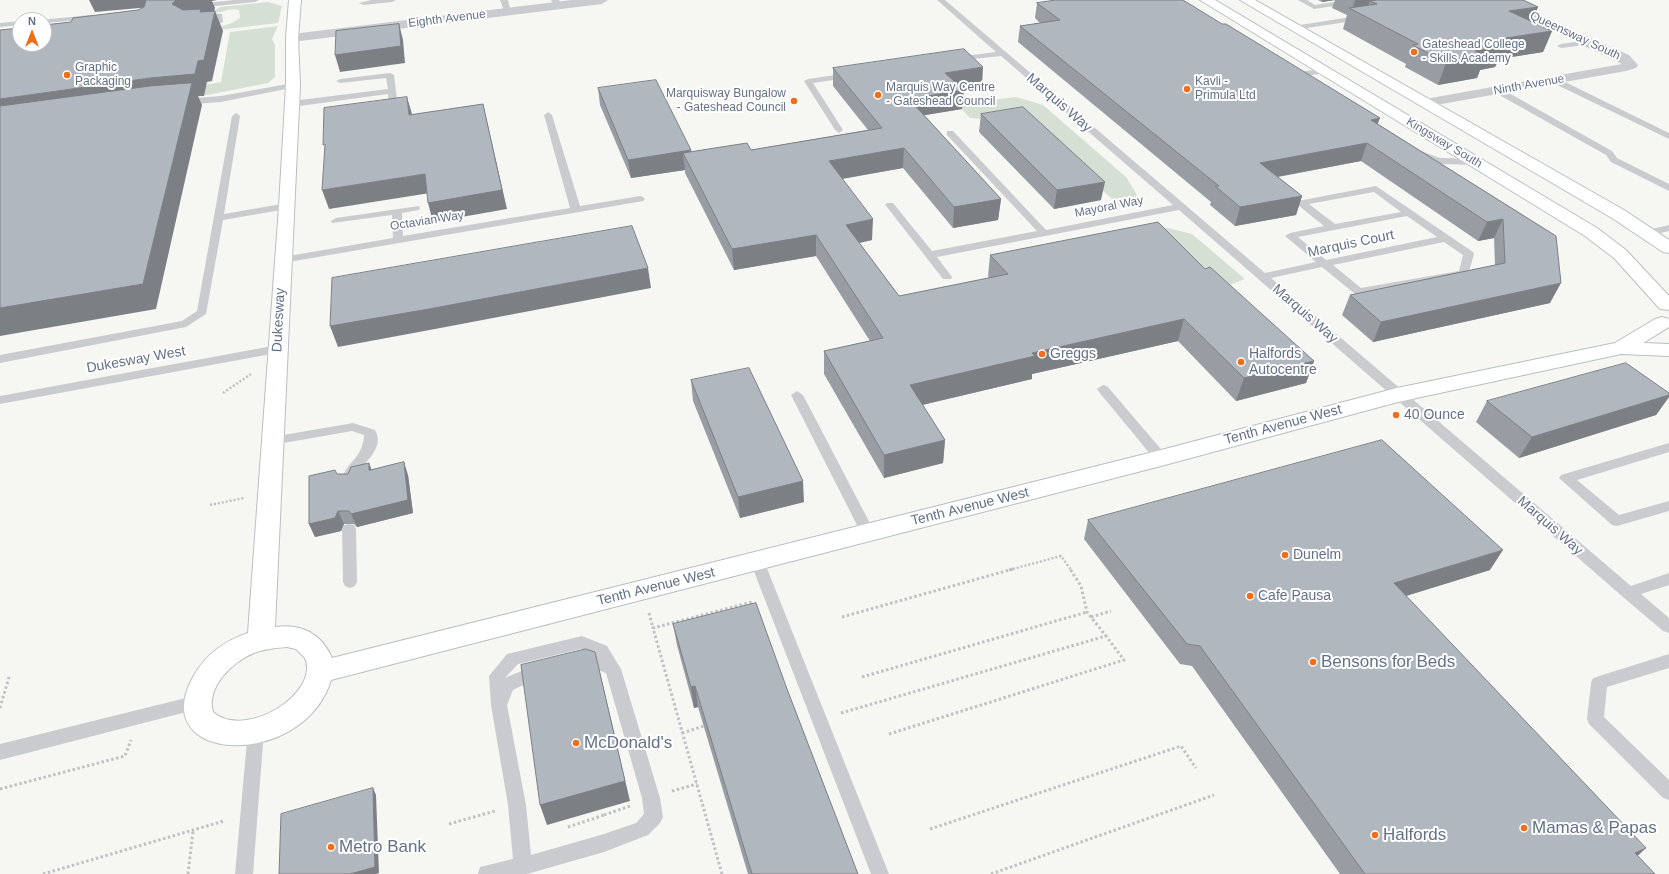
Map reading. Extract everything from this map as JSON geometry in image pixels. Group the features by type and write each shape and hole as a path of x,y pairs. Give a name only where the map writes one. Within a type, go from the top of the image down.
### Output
{"street":[{"name":"Dukesway","path":"261,639 287,206 293,85 292,38 295,0"},
{"name":"Eighth Avenue","path":"292,38 506,6 602,0"},
{"name":"Kingsway South","path":"1206,0 1573,220 1606,242 1636,270 1667,316"},
{"name":"Kingsway South","path":"1246,0 1647,233 1669,248"},
{"name":"Queensway South","path":"1497,0 1624,58 1631,63"},
{"name":"Ninth Avenue","path":"1425,103 1626,67 1631,65 1631,63"},
{"name":"Tenth Avenue West","path":"1621,348 1667,316"},
{"name":"Tenth Avenue West","path":"320,672 1162,458 1397,395 1621,348 1669,350"},
{"path":"287,636 307,642 317,652 321,668 317,686 302,705 286,718 272,726 236,734 224,733 212,728 204,723 198,714 197,696 207,675 225,657 246,644 261,639 287,636"}],"lane":[{"path":"192,6 255,0"},
{"path":"363,3 392,0"},
{"name":"Marquis Way","path":"941,0 1397,395 1669,628"},
{"path":"1302,0 1314,7 1361,0"},
{"path":"208,5 208,15"},
{"path":"52,21 69,22 101,15"},
{"path":"1294,28 1374,16"},
{"path":"0,26 12,25"},
{"path":"1560,46 1589,42"},
{"path":"951,60 1002,53"},
{"path":"1283,66 1308,83"},
{"path":"1296,75 1324,71"},
{"path":"839,130 808,81 861,73"},
{"path":"340,81 390,75 394,108 379,110"},
{"path":"1554,80 1669,136"},
{"path":"175,103 221,99 293,85"},
{"path":"1497,90 1609,153 1614,160 1669,188"},
{"path":"292,104 392,91"},
{"path":"548,115 576,210"},
{"path":"0,359 186,324 202,312 236,116"},
{"path":"950,133 1044,234"},
{"path":"1414,149 1430,159 1439,162 1475,162"},
{"path":"1333,228 1301,203 1376,189 1469,254 1464,272 1359,292 1290,236 1333,228 1409,213"},
{"name":"Octavian Way","path":"283,260 398,239 640,199"},
{"path":"890,205 947,277"},
{"path":"218,218 287,206"},
{"name":"Mayoral Way","path":"930,256 1180,207"},
{"path":"336,221 415,208"},
{"path":"397,211 398,239"},
{"path":"1647,233 1669,228"},
{"name":"Marquis Court","path":"1262,277 1446,238"},
{"name":"Dukesway West","path":"0,400 278,349"},
{"path":"1103,389 1162,458"},
{"path":"797,395 868,533"},
{"path":"272,441 353,427 370,433 371,444 366,457 349,475 348,482"},
{"path":"1669,447 1566,478 1617,521 1669,506"},
{"path":"349,529 350,582"},
{"path":"757,561 880,874"},
{"path":"1628,593 1669,579"},
{"path":"487,874 523,866 604,843 642,829 654,817 651,798 613,669 592,661 577,663 518,679 506,686 499,705 517,805 523,866"},
{"path":"1669,661 1599,683 1595,719 1669,792"},
{"path":"0,752 198,702"},
{"path":"244,874 256,730"}],"path":[{"path":"223,393 251,374"},
{"path":"210,505 251,497"},
{"path":"842,617 1061,556 1081,586 1087,612 1124,660 889,734"},
{"path":"653,628 759,601"},
{"path":"648,610 722,874"},
{"path":"1091,617 1112,611"},
{"path":"862,676 1087,612"},
{"path":"838,714 1106,636"},
{"path":"0,708 9,677"},
{"path":"0,790 125,756 138,717"},
{"path":"682,733 712,724"},
{"path":"930,829 1181,746 1196,768"},
{"path":"991,874 1214,795"},
{"path":"43,874 224,821"},
{"path":"188,874 193,831"}],"shaded area":[{"path":"268,2 282,6 278,23 218,30 218,27 230,24 240,18 239,10 235,9 213,12 220,7"},
{"path":"278,26 272,39 275,45 275,77 268,83 197,97 199,86 221,82 230,32"},
{"path":"1016,97 1043,105 1126,177 1137,195 1122,208 1027,122 970,118 960,107 976,102"},
{"path":"1168,228 1192,234 1245,279 1225,287 1150,229"}],"building":[{"path":"146,0 176,0 172,4 183,10 201,9 200,12 215,11 204,60 198,61 195,74 150,78 0,99 0,30 12,29 12,52 52,52 52,24 71,22 73,18 138,10 144,7"},
{"name":"Kavli - Primula Ltd","path":"1056,0 1183,0 1222,24 1226,24 1380,118 1371,120 1556,236 1561,283 1381,322 1350,295 1505,263 1503,219 1487,222 1367,143 1260,163 1302,196 1240,207 1215,186 1219,186 1020,26 1060,20 1037,3"},
{"path":"1523,0 1538,7 1509,11 1552,31 1493,40 1504,46 1475,51 1486,56 1446,63 1413,45 1418,44 1349,8 1377,4 1370,1"},
{"path":"399,24 401,46 335,55 336,31"},
{"path":"964,49 983,67 945,73 964,90 909,99 1001,199 954,207 904,148 829,161 873,219 846,225 899,296 1008,274 990,255 1158,222 1205,269 1210,267 1314,361 1244,378 1184,319 1032,353 1035,356 910,385 945,440 884,455 824,351 883,338 816,235 732,249 683,153 747,143 751,150 882,128 833,68"},
{"path":"656,80 691,150 628,160 598,88"},
{"path":"192,83 143,284 0,308 0,106 150,86"},
{"path":"407,97 409,115 483,104 502,190 428,203 425,174 322,190 325,144 323,145 324,108"},
{"path":"1023,107 1105,182 1057,190 981,114"},
{"path":"632,226 648,268 330,326 332,278"},
{"path":"1626,363 1669,393 1669,395 1532,437 1487,401"},
{"path":"749,368 803,481 738,497 691,380"},
{"path":"1382,440 1503,550 1394,583 1646,848 1635,853 1655,874 1365,874 1200,646 1187,644 1088,520"},
{"path":"404,462 408,500 351,514 349,511 338,511 335,518 309,524 309,476 335,470 337,474 348,474 351,467 369,463 369,470"},
{"path":"756,603 787,689 858,874 752,874 695,686 691,687 673,624"},
{"name":"McDonald's","path":"586,649 595,652 625,781 540,805 521,665"},
{"name":"Metro Bank","path":"373,788 375,867 350,874 279,874 281,814"}],"place":[{"name":"Gateshead College - Skills Academy","path":"1414,52"},
{"name":"Graphic Packaging","path":"67,75"},
{"name":"Kavli - Primula Ltd","path":"1187,89"},
{"name":"Marquis Way Centre - Gateshead Council","path":"878,95"},
{"name":"Marquisway Bungalow - Gateshead Council","path":"794,101"},
{"name":"Greggs","path":"1042,354"},
{"name":"Halfords Autocentre","path":"1241,362"},
{"name":"40 Ounce","path":"1396,415"},
{"name":"Dunelm","path":"1285,555"},
{"name":"Cafe Pausa","path":"1250,596"},
{"name":"Bensons for Beds","path":"1313,662"},
{"name":"McDonald's","path":"576,743"},
{"name":"Mamas & Papas","path":"1524,828"},
{"name":"Halfords","path":"1375,835"},
{"name":"Metro Bank","path":"331,847"}]}
